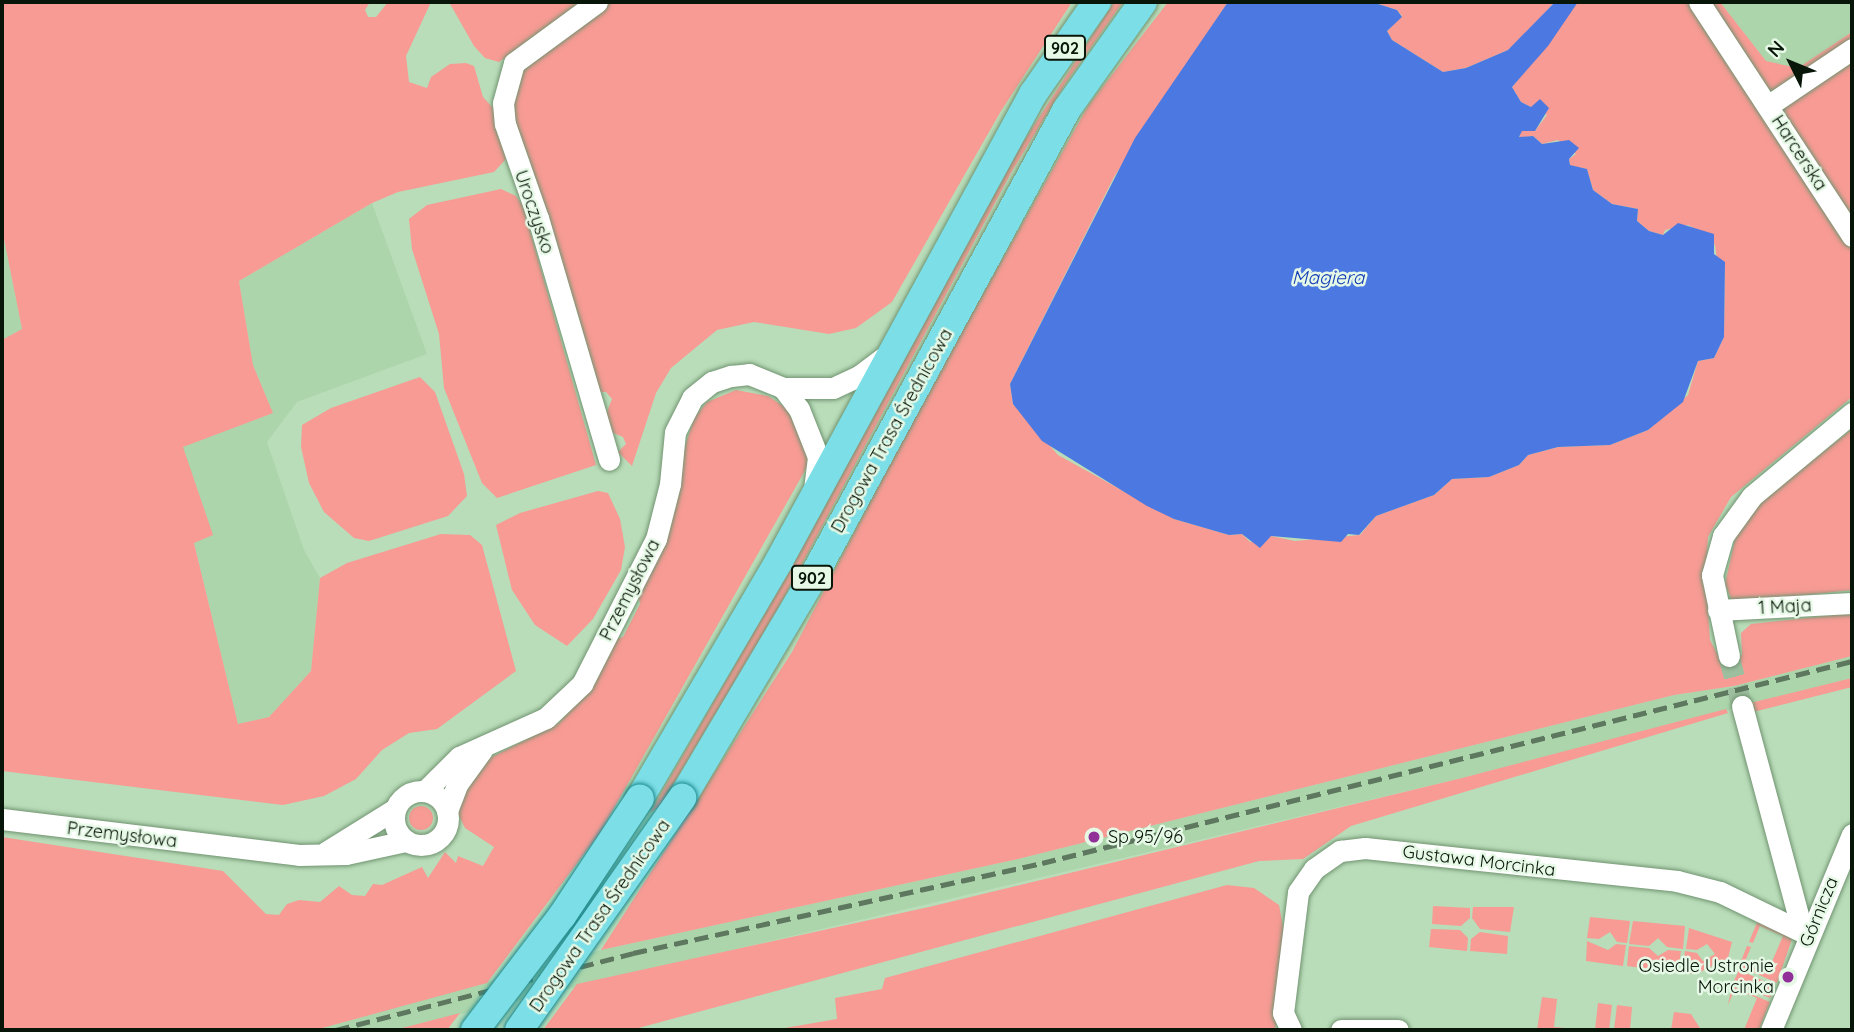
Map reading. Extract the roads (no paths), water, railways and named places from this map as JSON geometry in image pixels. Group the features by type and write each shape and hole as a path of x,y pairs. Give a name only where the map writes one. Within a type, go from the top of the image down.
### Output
{"main road":[{"name":"Drogowa Trasa Średnicowa","path":"475,1030 562,916 640,798 812,498 1033,94 1097,2"},
{"name":"Drogowa Trasa Średnicowa","path":"519,1030 682,798 813,576 1067,109 1143,2"}],"street":[{"name":"Uroczysko","path":"597,2 514,64 503,103 505,124 609,460"},
{"name":"Harcerska","path":"1699,2 1769,105 1852,236"},
{"name":"Harcerska","path":"1769,105 1852,50"},
{"path":"783,388 833,388 859,376 893,349"},
{"name":"Przemysłowa","path":"425,791 459,757 546,718 582,684 656,539 670,484 675,432 692,398 712,382 731,376 758,376 783,388"},
{"path":"783,388 799,408 818,457 812,498"},
{"path":"1729,656 1712,575 1730,523 1771,479 1852,413"},
{"name":"1 Maja","path":"1718,610 1852,603"},
{"path":"1742,706 1801,923 1809,934"},
{"name":"Przemysłowa","path":"447,811 458,783 486,746"},
{"path":"326,852 395,809 407,794 425,791 439,798 447,811 447,827 438,840 422,846 406,841 395,827 395,809"},
{"name":"Przemysłowa","path":"2,819 262,852 346,854 406,841"},
{"name":"Górnicza","path":"1772,1030 1852,834"},
{"name":"Gustawa Morcinka","path":"1291,1030 1283,1013 1298,892 1314,869 1340,850 1365,848 1677,881 1720,892 1809,934"},
{"path":"1341,1030 1398,1030"}],"water":[{"name":"Magiera","path":"1228,2 1372,2 1397,10 1402,17 1387,31 1392,40 1443,72 1466,68 1508,50 1555,2 1578,2 1548,46 1512,87 1521,102 1531,107 1540,99 1549,108 1535,131 1522,131 1519,137 1533,136 1542,144 1569,140 1579,148 1569,159 1570,165 1587,169 1593,190 1612,204 1638,209 1637,221 1649,231 1663,235 1678,223 1714,234 1714,254 1725,262 1724,337 1714,358 1698,361 1683,402 1648,430 1610,445 1558,447 1528,455 1519,465 1489,477 1452,479 1434,495 1376,516 1359,535 1348,534 1341,542 1271,536 1260,548 1242,534 1229,535 1174,519 1147,506 1042,441 1013,404 1010,384 1135,138"}],"tunnel":[{"path":"1729,656 1742,706"}],"railway":[{"path":"336,1030 633,953 1042,863 1852,661"}],"place":[{"name":"Sp 95/96","path":"1094,837"},
{"name":"Osiedle Ustronie Morcinka","path":"1788,977"}]}
